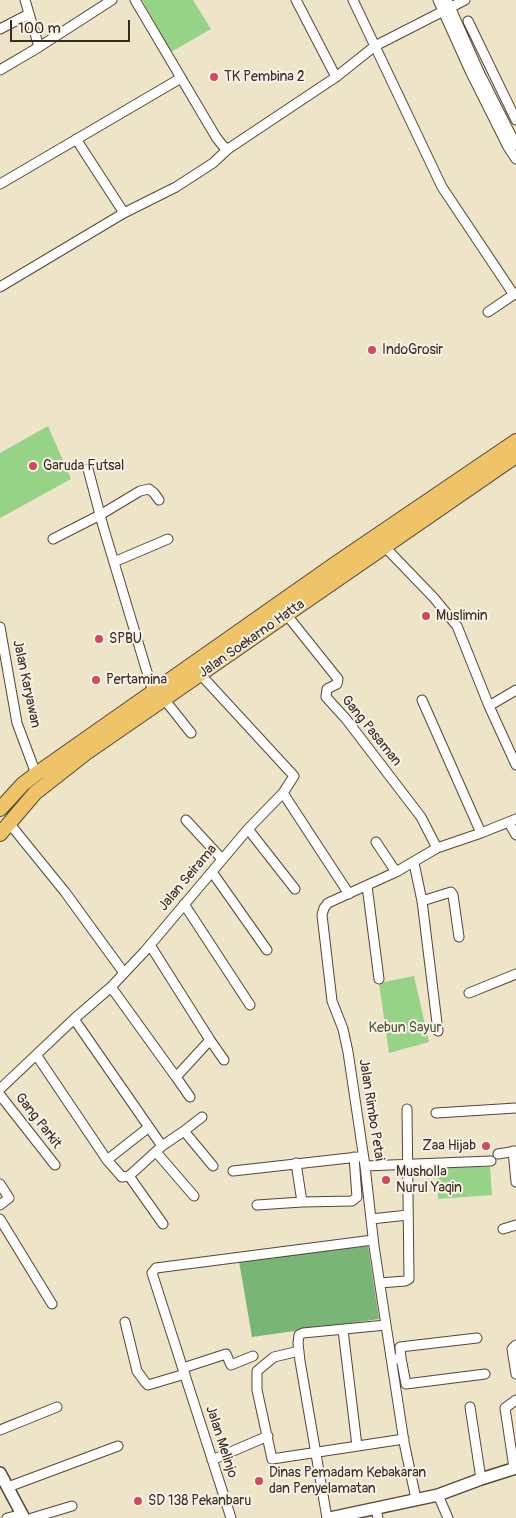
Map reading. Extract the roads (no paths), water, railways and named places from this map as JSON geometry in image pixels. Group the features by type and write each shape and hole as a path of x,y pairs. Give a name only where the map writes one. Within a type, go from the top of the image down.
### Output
{"main road":[{"name":"Jalan Soekarno Hatta","path":"4,829 43,786 159,695 335,564 516,441"},
{"name":"Jalan Soekarno Hatta","path":"0,809 23,784 36,774 159,695 201,675 286,614 516,456"},
{"path":"335,564 341,577"}],"street":[{"path":"25,0 39,47"},
{"path":"0,70 112,0"},
{"path":"135,0 216,137 228,149"},
{"path":"296,0 336,77"},
{"path":"353,0 442,187 515,294 488,312"},
{"path":"438,0 447,6 515,142"},
{"path":"0,287 124,213 176,187 212,163 228,149 336,77 375,46 447,6 466,0"},
{"path":"447,6 474,80 516,159"},
{"path":"0,28 29,14"},
{"path":"468,21 516,120"},
{"path":"480,74 492,69"},
{"path":"0,184 181,78"},
{"path":"76,139 124,213"},
{"path":"88,469 114,562 159,695 191,733"},
{"path":"53,539 100,515 140,491 149,490 159,500"},
{"path":"114,562 168,539"},
{"path":"384,546 434,598 457,626 489,706 516,765"},
{"name":"Gang Pasaman","path":"286,614 338,679 337,684 327,689 326,697 346,719 422,818 437,848"},
{"name":"Jalan Karyawan","path":"0,627 17,723 36,774"},
{"name":"Jalan Seirama","path":"0,1089 111,987 150,945 248,829 283,793 294,776 201,675"},
{"path":"489,706 516,690"},
{"path":"422,700 481,833"},
{"path":"283,793 349,894"},
{"path":"186,820 222,859"},
{"path":"513,821 516,835"},
{"name":"Jalan Rimbo Petai","path":"416,1499 391,1360 361,1160 348,1052 343,1029 332,1001 322,915 328,903 414,863 437,848 513,821"},
{"path":"4,829 65,892 124,973"},
{"path":"248,829 295,889"},
{"path":"376,842 396,872"},
{"path":"414,863 422,901 438,1032"},
{"path":"212,872 268,950"},
{"path":"367,886 379,979"},
{"path":"422,901 451,892 460,937"},
{"path":"184,904 250,1005"},
{"path":"150,945 224,1060"},
{"path":"469,993 516,974"},
{"path":"111,987 190,1097"},
{"path":"74,1019 149,1127 159,1149 194,1196"},
{"path":"176,1077 210,1040"},
{"path":"37,1056 107,1160 122,1177 129,1176 159,1149 202,1117"},
{"name":"Gang Parkit","path":"0,1095 55,1165"},
{"path":"436,1112 516,1108"},
{"path":"380,1282 405,1281 409,1279 407,1109"},
{"path":"107,1160 149,1127"},
{"path":"184,1131 213,1166"},
{"path":"498,1154 514,1151 516,1182"},
{"path":"256,1205 352,1201 357,1197 361,1160"},
{"path":"233,1171 296,1163 361,1160 408,1164 491,1161"},
{"path":"296,1163 302,1202"},
{"path":"129,1176 163,1224"},
{"path":"0,1184 9,1198 0,1205"},
{"path":"371,1219 408,1215"},
{"path":"0,1219 52,1304"},
{"path":"503,1229 516,1225"},
{"name":"Jalan Melinjo","path":"231,1518 152,1273 156,1268 374,1240"},
{"path":"125,1322 137,1372 148,1384 226,1354 231,1365 253,1356"},
{"path":"386,1326 302,1333 299,1335 299,1352 328,1518 377,1514 416,1499 438,1495 481,1478 515,1468 505,1408 516,1400"},
{"path":"343,1330 357,1446"},
{"path":"477,1338 400,1347 406,1384 485,1374"},
{"path":"516,1345 512,1349 516,1374"},
{"path":"299,1352 274,1357 258,1371 257,1390 272,1459 404,1439"},
{"path":"391,1360 401,1358"},
{"path":"0,1430 57,1407"},
{"path":"470,1407 481,1478"},
{"path":"212,1460 268,1436"},
{"path":"8,1487 118,1446"},
{"path":"0,1473 26,1517"},
{"path":"438,1495 448,1518"},
{"path":"7,1518 26,1517 72,1506"}],"place":[{"name":"TK Pembina 2","path":"214,77"},
{"name":"IndoGrosir","path":"372,350"},
{"name":"Garuda Futsal","path":"33,466"},
{"name":"Muslimin","path":"426,616"},
{"name":"SPBU","path":"99,639"},
{"name":"Pertamina","path":"96,680"},
{"name":"Zaa Hijab","path":"486,1146"},
{"name":"Musholla Nurul Yaqin","path":"386,1180"},
{"name":"Dinas Pemadam Kebakaran dan Penyelamatan","path":"259,1481"},
{"name":"SD 138 Pekanbaru","path":"138,1501"}],"park label":[{"name":"Kebun Sayur","path":"405,1028"}]}
